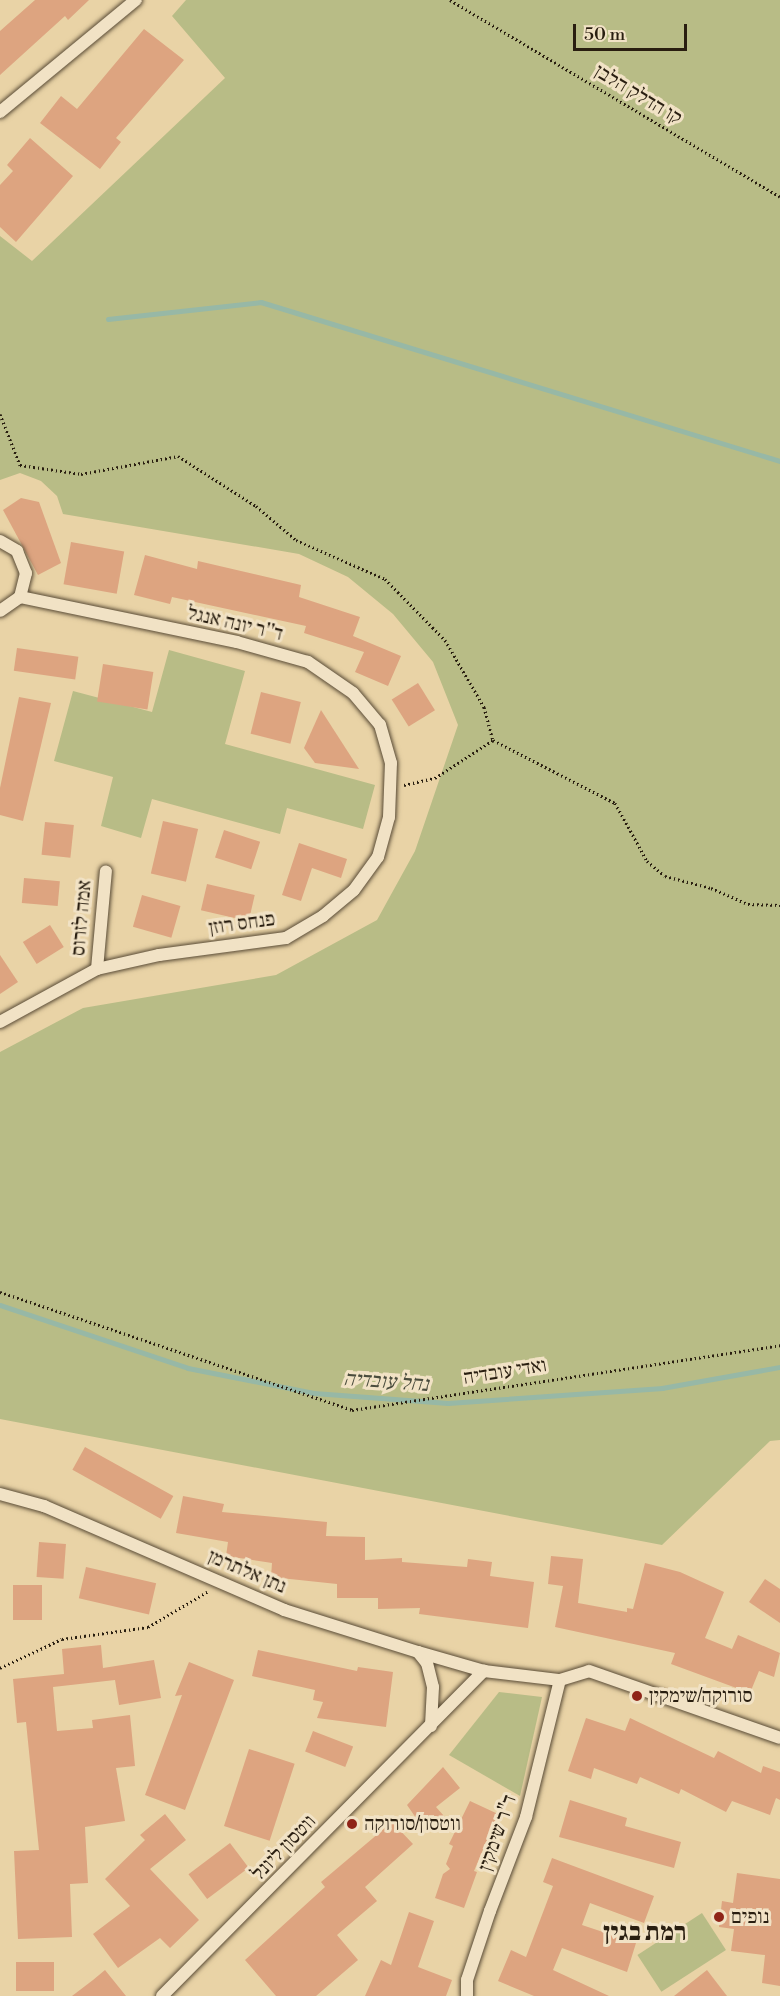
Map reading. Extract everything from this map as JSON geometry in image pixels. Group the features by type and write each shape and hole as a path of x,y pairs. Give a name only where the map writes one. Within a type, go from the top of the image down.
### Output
{"street":[{"path":"0,112 136,0"},
{"path":"0,541 17,551 23,561 25,586 20,597 0,611"},
{"name":"ד''ר יונה אנגל","path":"20,597 237,642 308,662 353,693 380,725 391,763"},
{"name":"פנחס רוזן","path":"0,1022 24,1005 97,969 159,955 286,938 323,916 354,890 378,857 389,817 391,763"},
{"name":"אמה לזרוס","path":"97,969 106,871"},
{"name":"נתן אלתרמן","path":"0,1494 44,1506 284,1610 484,1671 560,1680"},
{"path":"418,1652 427,1663 433,1687 431,1726"},
{"name":"ווטסון ליונל","path":"162,1996 484,1671"},
{"path":"560,1680 589,1671 780,1738"},
{"name":"ד\"ר שימקין","path":"466,1996 467,1980 490,1911 526,1817 560,1680"}],"path":[{"name":"קו הדלק הלבן","path":"450,0 780,197"},
{"path":"0,414 20,465 81,474 178,456 256,506 296,540 385,579 445,640 483,707 493,740 615,803 647,861 665,876 711,888 748,904 780,905"},
{"path":"390,788 435,778 493,740"},
{"name":"ואדי עובדיה","path":"0,1292 352,1410 780,1345"},
{"path":"0,1668 62,1639 148,1627 221,1583"}],"green space":[{"path":"186,0 780,0 780,1440 770,1441 662,1545 0,1419 0,1052 83,1008 276,975 377,920 415,851 458,725 433,662 393,614 348,577 299,554 63,514 57,496 41,481 20,473 0,480 0,236 32,261 225,78 172,16"},
{"path":"169,650 245,671 225,744 375,785 363,829 287,808 280,834 152,799 141,838 101,826 113,777 54,761 73,691 152,712"},
{"path":"499,1692 542,1697 520,1796 449,1755"},
{"path":"702,1913 726,1950 661,1992 637,1955"}],"building":[{"path":"35,0 89,0 68,20 65,16 0,75 0,31"},
{"path":"144,29 184,60 116,138 121,142 100,169 40,123 61,96 77,109"},
{"path":"30,138 73,176 16,242 0,227 0,185 13,171 7,165"},
{"path":"21,498 39,502 61,563 38,575 3,510"},
{"path":"71,542 124,551 117,594 64,584"},
{"path":"145,555 197,569 198,561 301,585 299,597 360,617 353,636 401,656 388,686 355,672 364,652 304,633 306,626 172,597 170,604 134,595"},
{"path":"17,648 78,657 75,679 14,671"},
{"path":"103,664 153,672 147,710 97,702"},
{"path":"418,683 435,710 409,727 392,699"},
{"path":"261,692 301,702 290,744 251,734"},
{"path":"19,697 51,703 23,821 0,815 0,788"},
{"path":"321,710 359,769 315,763 304,748"},
{"path":"163,821 198,829 186,882 151,874"},
{"path":"45,822 74,825 70,858 42,855"},
{"path":"224,830 260,842 251,869 215,858"},
{"path":"299,843 347,859 341,878 312,868 301,901 282,895"},
{"path":"24,878 60,881 58,906 22,903"},
{"path":"207,884 255,895 249,921 201,910"},
{"path":"142,895 180,906 171,938 133,927"},
{"path":"50,925 64,947 37,964 23,942"},
{"path":"0,955 18,982 0,994"},
{"path":"85,1447 173,1496 161,1519 72,1470"},
{"path":"183,1496 224,1504 222,1512 327,1522 326,1536 365,1537 365,1560 402,1558 402,1562 467,1567 468,1559 492,1562 490,1576 534,1582 528,1628 419,1614 420,1608 378,1609 378,1598 337,1598 337,1584 271,1577 272,1563 226,1556 228,1542 176,1533"},
{"path":"39,1542 66,1544 63,1579 37,1577"},
{"path":"551,1556 583,1559 578,1603 627,1612 627,1608 633,1609 645,1563 680,1572 724,1592 705,1638 732,1649 738,1635 780,1653 774,1677 759,1671 750,1693 671,1664 675,1653 555,1627 563,1586 548,1584"},
{"path":"86,1567 156,1583 149,1614 79,1598"},
{"path":"765,1579 780,1589 780,1623 749,1602"},
{"path":"13,1585 42,1585 42,1620 13,1620"},
{"path":"101,1645 103,1668 154,1660 161,1698 119,1705 115,1680 53,1687 57,1731 93,1728 92,1720 130,1715 135,1766 116,1768 125,1821 85,1827 88,1883 70,1884 72,1937 18,1939 14,1851 39,1850 26,1722 17,1723 13,1679 64,1674 62,1649"},
{"path":"258,1650 357,1671 358,1667 393,1672 386,1727 317,1718 323,1702 313,1700 315,1690 252,1676"},
{"path":"189,1662 234,1680 185,1810 145,1795 182,1695 175,1696"},
{"path":"586,1718 625,1731 630,1718 714,1758 718,1751 761,1773 763,1766 780,1772 780,1800 776,1798 770,1815 732,1801 726,1812 681,1789 679,1794 640,1777 637,1784 594,1768 591,1779 568,1771"},
{"path":"313,1731 353,1746 345,1767 305,1752"},
{"path":"249,1749 295,1764 270,1841 224,1826"},
{"path":"443,1767 460,1788 436,1807 444,1816 423,1828 407,1805"},
{"path":"570,1800 627,1818 625,1826 681,1842 674,1868 559,1837"},
{"path":"470,1801 498,1814 474,1871 477,1872 464,1908 435,1898 443,1874 450,1869 446,1864 453,1846 449,1844"},
{"path":"165,1814 186,1840 150,1869 199,1920 170,1948 160,1938 118,1968 93,1934 130,1906 105,1879 145,1840 140,1835"},
{"path":"392,1822 413,1844 365,1887 377,1901 337,1935 358,1960 316,1996 276,1996 245,1960 325,1887 321,1882"},
{"path":"230,1843 249,1868 207,1899 188,1874"},
{"path":"552,1858 654,1896 644,1923 590,1903 582,1925 636,1943 627,1972 562,1948 553,1970 609,1996 534,1996 498,1981 511,1950 526,1957 553,1886 543,1882"},
{"path":"737,1873 780,1879 780,1986 762,1983 765,1955 731,1951 734,1929 719,1927 722,1901 733,1903"},
{"path":"409,1912 434,1921 418,1967 452,1980 446,1996 365,1996 381,1960 391,1965"},
{"path":"16,1962 54,1962 54,1991 16,1991"},
{"path":"105,1970 126,1996 72,1996 93,1980"},
{"path":"707,1970 727,1996 674,1996"}],"waterway":[{"path":"108,319 261,302 780,461"},
{"name":"נחל עובדיה","path":"0,1305 188,1368 314,1393 448,1403 662,1388 780,1367"}],"place":[{"name":"סורוקה/שימקין","path":"637,1696"},
{"name":"ווטסון/סורוקה","path":"352,1824"},
{"name":"נופים","path":"719,1917"}],"district":[{"name":"רמת בגין","path":"645,1933"}]}
